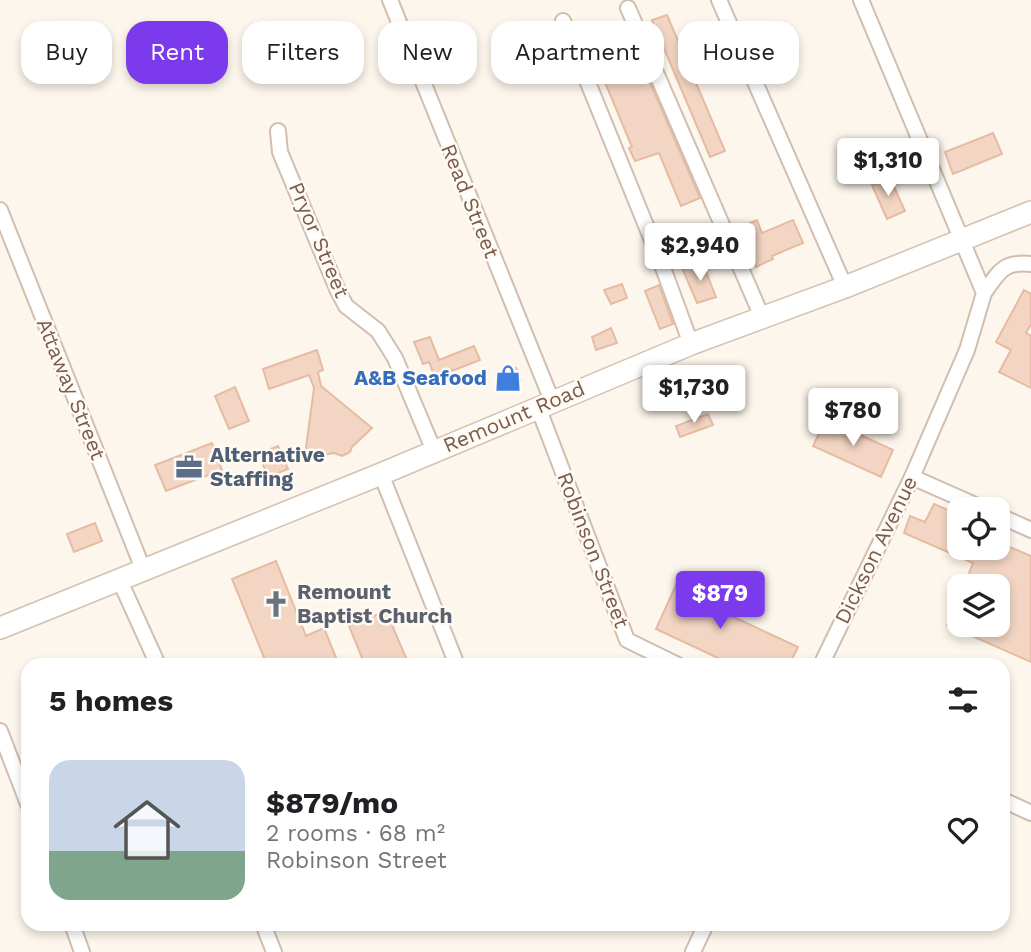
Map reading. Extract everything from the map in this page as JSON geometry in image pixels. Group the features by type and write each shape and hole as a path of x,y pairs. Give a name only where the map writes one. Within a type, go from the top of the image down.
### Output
{"main road":[{"name":"Remount Road","path":"0,628 381,474 691,344 845,287 1031,212"}],"street":[{"name":"Read Street","path":"390,0 545,404"},
{"path":"719,0 845,287"},
{"path":"860,0 984,293"},
{"path":"628,8 762,317"},
{"path":"589,84 691,344"},
{"name":"Pryor Street","path":"278,131 280,152 338,291 346,306 378,331 395,358 434,451"},
{"name":"Attaway Street","path":"0,209 143,569"},
{"path":"984,293 1001,270 1009,264 1031,264"},
{"name":"Dickson Avenue","path":"824,658 912,477 967,350 984,293"},
{"name":"Robinson Street","path":"545,404 627,640 664,658"},
{"path":"381,474 454,658"},
{"path":"912,477 957,497"},
{"path":"1010,520 1031,530"},
{"path":"120,581 155,658"},
{"path":"0,731 21,786"},
{"path":"1010,803 1031,813"},
{"path":"74,931 82,952"},
{"path":"266,931 274,952"},
{"path":"698,951 704,931"}],"building":[{"path":"667,15 678,41 678,81 664,48 664,21 652,20"},
{"path":"606,84 651,84 700,198 681,206 659,153 635,161 629,148 632,147"},
{"path":"679,84 696,84 725,151 710,157"},
{"path":"993,133 1002,154 953,174 945,152"},
{"path":"890,178 905,211 887,219 872,185"},
{"path":"757,220 762,233 793,220 803,243 772,256 773,259 756,267 740,227"},
{"path":"684,225 692,245 673,251 665,232"},
{"path":"702,262 716,297 697,303 683,270"},
{"path":"622,284 627,298 611,304 604,290"},
{"path":"659,285 673,324 660,329 645,291"},
{"path":"1024,290 1031,294 1031,324 1026,333 1031,336 1031,388 999,372 1011,350 996,342"},
{"path":"611,328 617,343 596,350 592,337"},
{"path":"430,337 439,360 474,346 480,360 434,375 429,362 423,364 414,342"},
{"path":"317,350 323,370 318,372 321,386 372,428 350,452 342,456 334,453 305,455 314,388 309,375 269,389 263,369"},
{"name":"A&B Seafood","path":"516,368 521,380 501,388 496,375"},
{"path":"235,387 249,421 229,429 215,396"},
{"path":"708,414 713,425 680,437 676,426"},
{"path":"826,419 893,450 881,477 813,446"},
{"name":"Alternative Staffing","path":"212,443 222,470 166,491 155,465"},
{"path":"278,446 288,469 268,477 261,460 267,457 265,451"},
{"path":"934,504 947,510 947,552 904,533 910,516 925,522"},
{"path":"95,523 102,541 74,552 67,534"},
{"path":"1010,547 1031,556 1031,662 974,637 1010,637 1010,574 969,574 973,563 966,560 1010,560"},
{"name":"Remount Baptist Church","path":"276,561 306,636 324,628 336,658 264,658 232,579"},
{"path":"680,576 706,589 701,602 798,647 792,658 718,658 656,629"},
{"path":"386,611 406,658 362,658 349,626"}],"place":[{"name":"A&B Seafood","path":"508,378"},
{"name":"Alternative Staffing","path":"189,467"},
{"name":"Remount Baptist Church","path":"276,604"}]}
